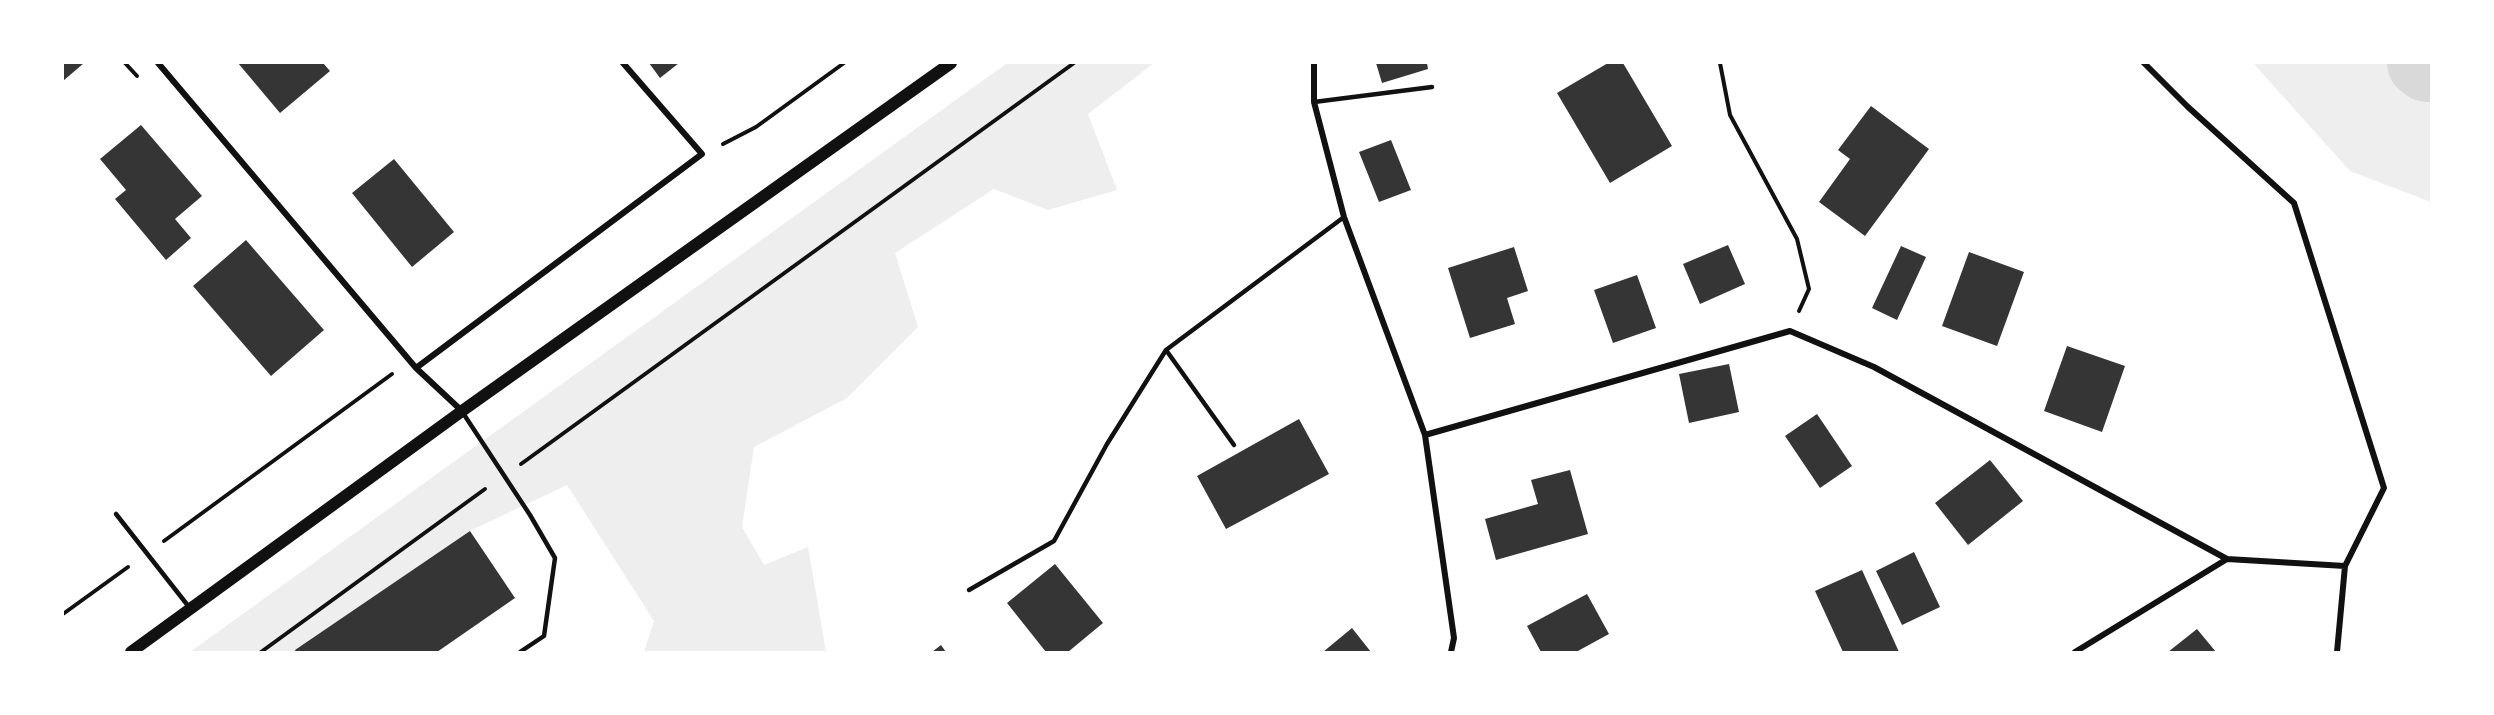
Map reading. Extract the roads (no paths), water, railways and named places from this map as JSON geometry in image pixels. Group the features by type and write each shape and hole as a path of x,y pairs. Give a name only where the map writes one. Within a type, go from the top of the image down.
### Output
{"main road":[{"path":"131,652 462,411 951,63"}],"street":[{"path":"158,63 417,368 462,411"},
{"path":"417,368 702,154 623,63"},
{"path":"1314,63 1314,102 1344,217 1425,435 1454,638 1451,652"},
{"path":"2144,63 2294,203 2384,488 2345,566 2337,652"},
{"path":"1425,435 1790,332 1874,367 2227,559 2345,566"},
{"path":"2075,652 2227,559"}],"lane":[{"path":"1314,102 1432,87"},
{"path":"969,590 1054,541 1107,444 1166,350 1344,217"},
{"path":"1166,350 1234,445"},
{"path":"462,411 555,558 544,636 520,652"},
{"path":"116,514 191,609"}],"waterway":[{"path":"2422,63 2431,67"}]}
